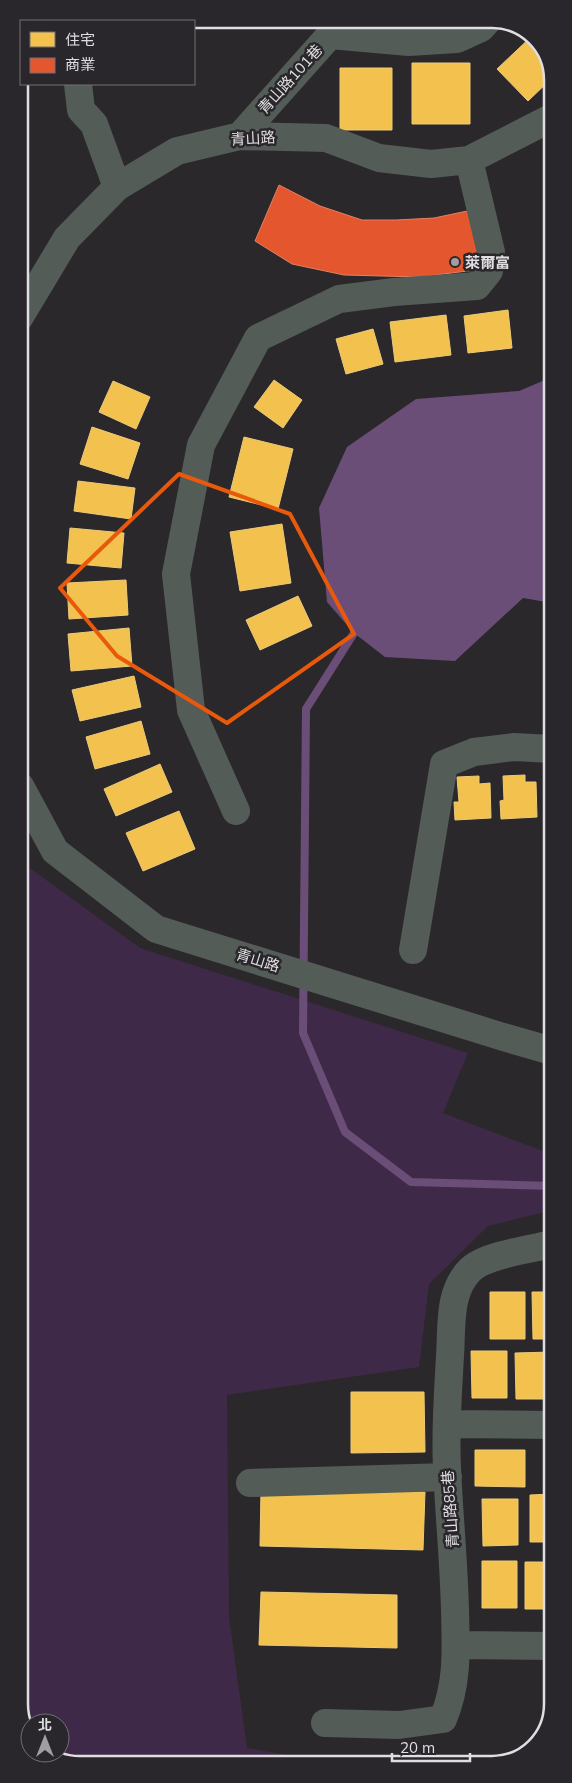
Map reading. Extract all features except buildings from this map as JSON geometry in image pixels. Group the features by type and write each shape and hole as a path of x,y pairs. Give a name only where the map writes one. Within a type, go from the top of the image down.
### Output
{"street":[{"name":"青山路101巷","path":"240,136 336,28"},
{"name":"青山路101巷","path":"342,28 409,42 457,39 481,28"},
{"path":"78,85 81,110 94,124 117,187"},
{"name":"青山路","path":"28,303 67,238 117,187 177,151 240,136 326,138 379,158 431,164 469,160 544,122"},
{"path":"236,811 191,710 176,574 201,444 258,338 339,299 394,292 477,286 489,272 491,252 469,160"},
{"path":"413,950 444,764 474,752 514,747 544,749"},
{"name":"青山路","path":"28,800 56,851 156,929 544,1049"},
{"name":"青山路85巷","path":"325,1723 399,1725 443,1719 451,1700 456,1645 454,1558 448,1477 447,1424 453,1309 458,1286 471,1269 498,1256 544,1246"},
{"path":"447,1424 544,1425"},
{"path":"250,1482 448,1477"},
{"path":"456,1645 544,1646"}],"highlighted area":[{"path":"179,474 290,514 354,634 227,723 117,656 60,588"}],"shaded area":[{"path":"544,380 544,602 523,598 455,661 385,657 354,633 327,602 319,508 347,447 416,399 519,391"},
{"path":"28,867 140,948 468,1053 443,1113 544,1152 544,1212 488,1226 429,1284 419,1367 227,1395 229,1617 247,1748 291,1756 70,1754 70,1713 28,1713 28,1711"}],"waterway":[{"path":"354,633 306,709 303,1033 345,1132 411,1182 544,1186"}],"place":[{"name":"萊爾富","path":"455,262"}]}
